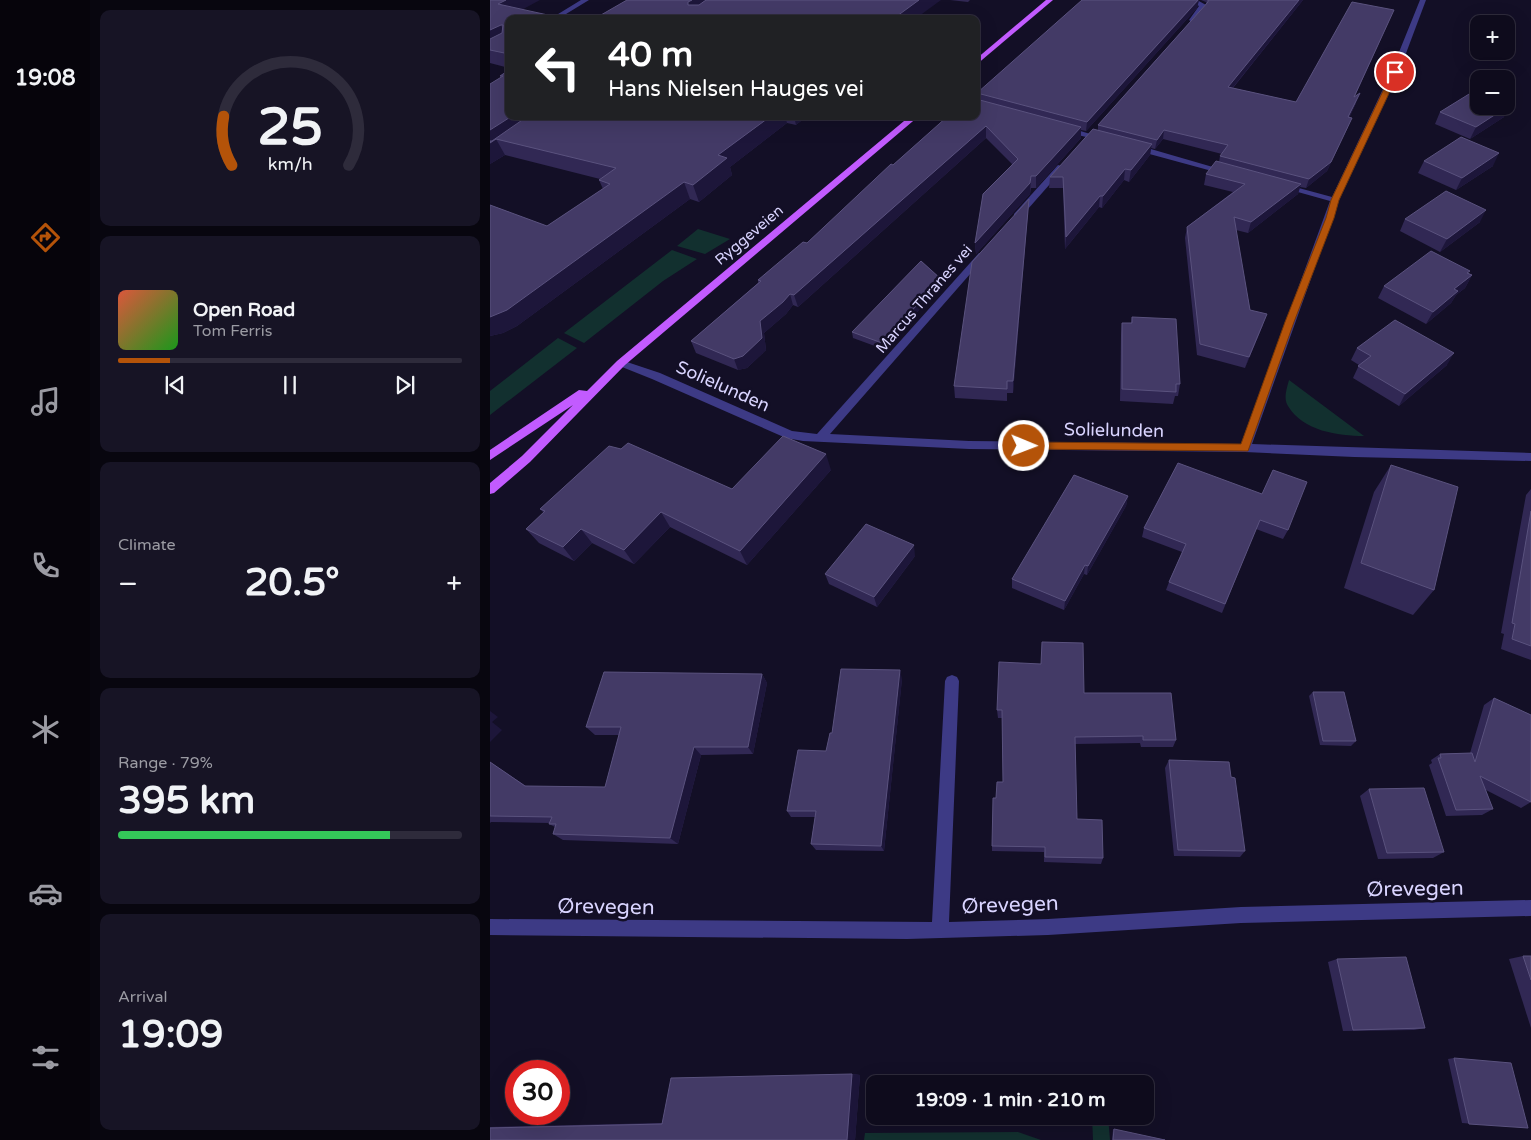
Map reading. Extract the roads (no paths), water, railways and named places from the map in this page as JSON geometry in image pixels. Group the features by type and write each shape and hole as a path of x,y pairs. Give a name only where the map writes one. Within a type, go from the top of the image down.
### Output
{"main road":[{"path":"980,60 1050,0"},
{"name":"Ryggeveien","path":"490,490 526,459 621,364 910,120"},
{"name":"Ryggeveien","path":"490,456 604,379"}],"street":[{"path":"560,15 586,0"},
{"path":"1190,23 1204,5 1192,0"},
{"path":"1245,448 1335,200 1395,72 1423,0"},
{"path":"1052,126 1116,143"},
{"path":"1125,145 1234,174"},
{"path":"1008,226 1071,156"},
{"path":"1280,186 1335,200"},
{"name":"Marcus Thranes vei","path":"820,438 990,247"},
{"name":"Solielunden","path":"621,364 656,376 790,435 969,445 1245,448 1354,453 1531,457"},
{"path":"940,929 952,681"},
{"name":"Ørevegen","path":"490,927 907,931 1048,926 1240,915 1531,908"}]}
